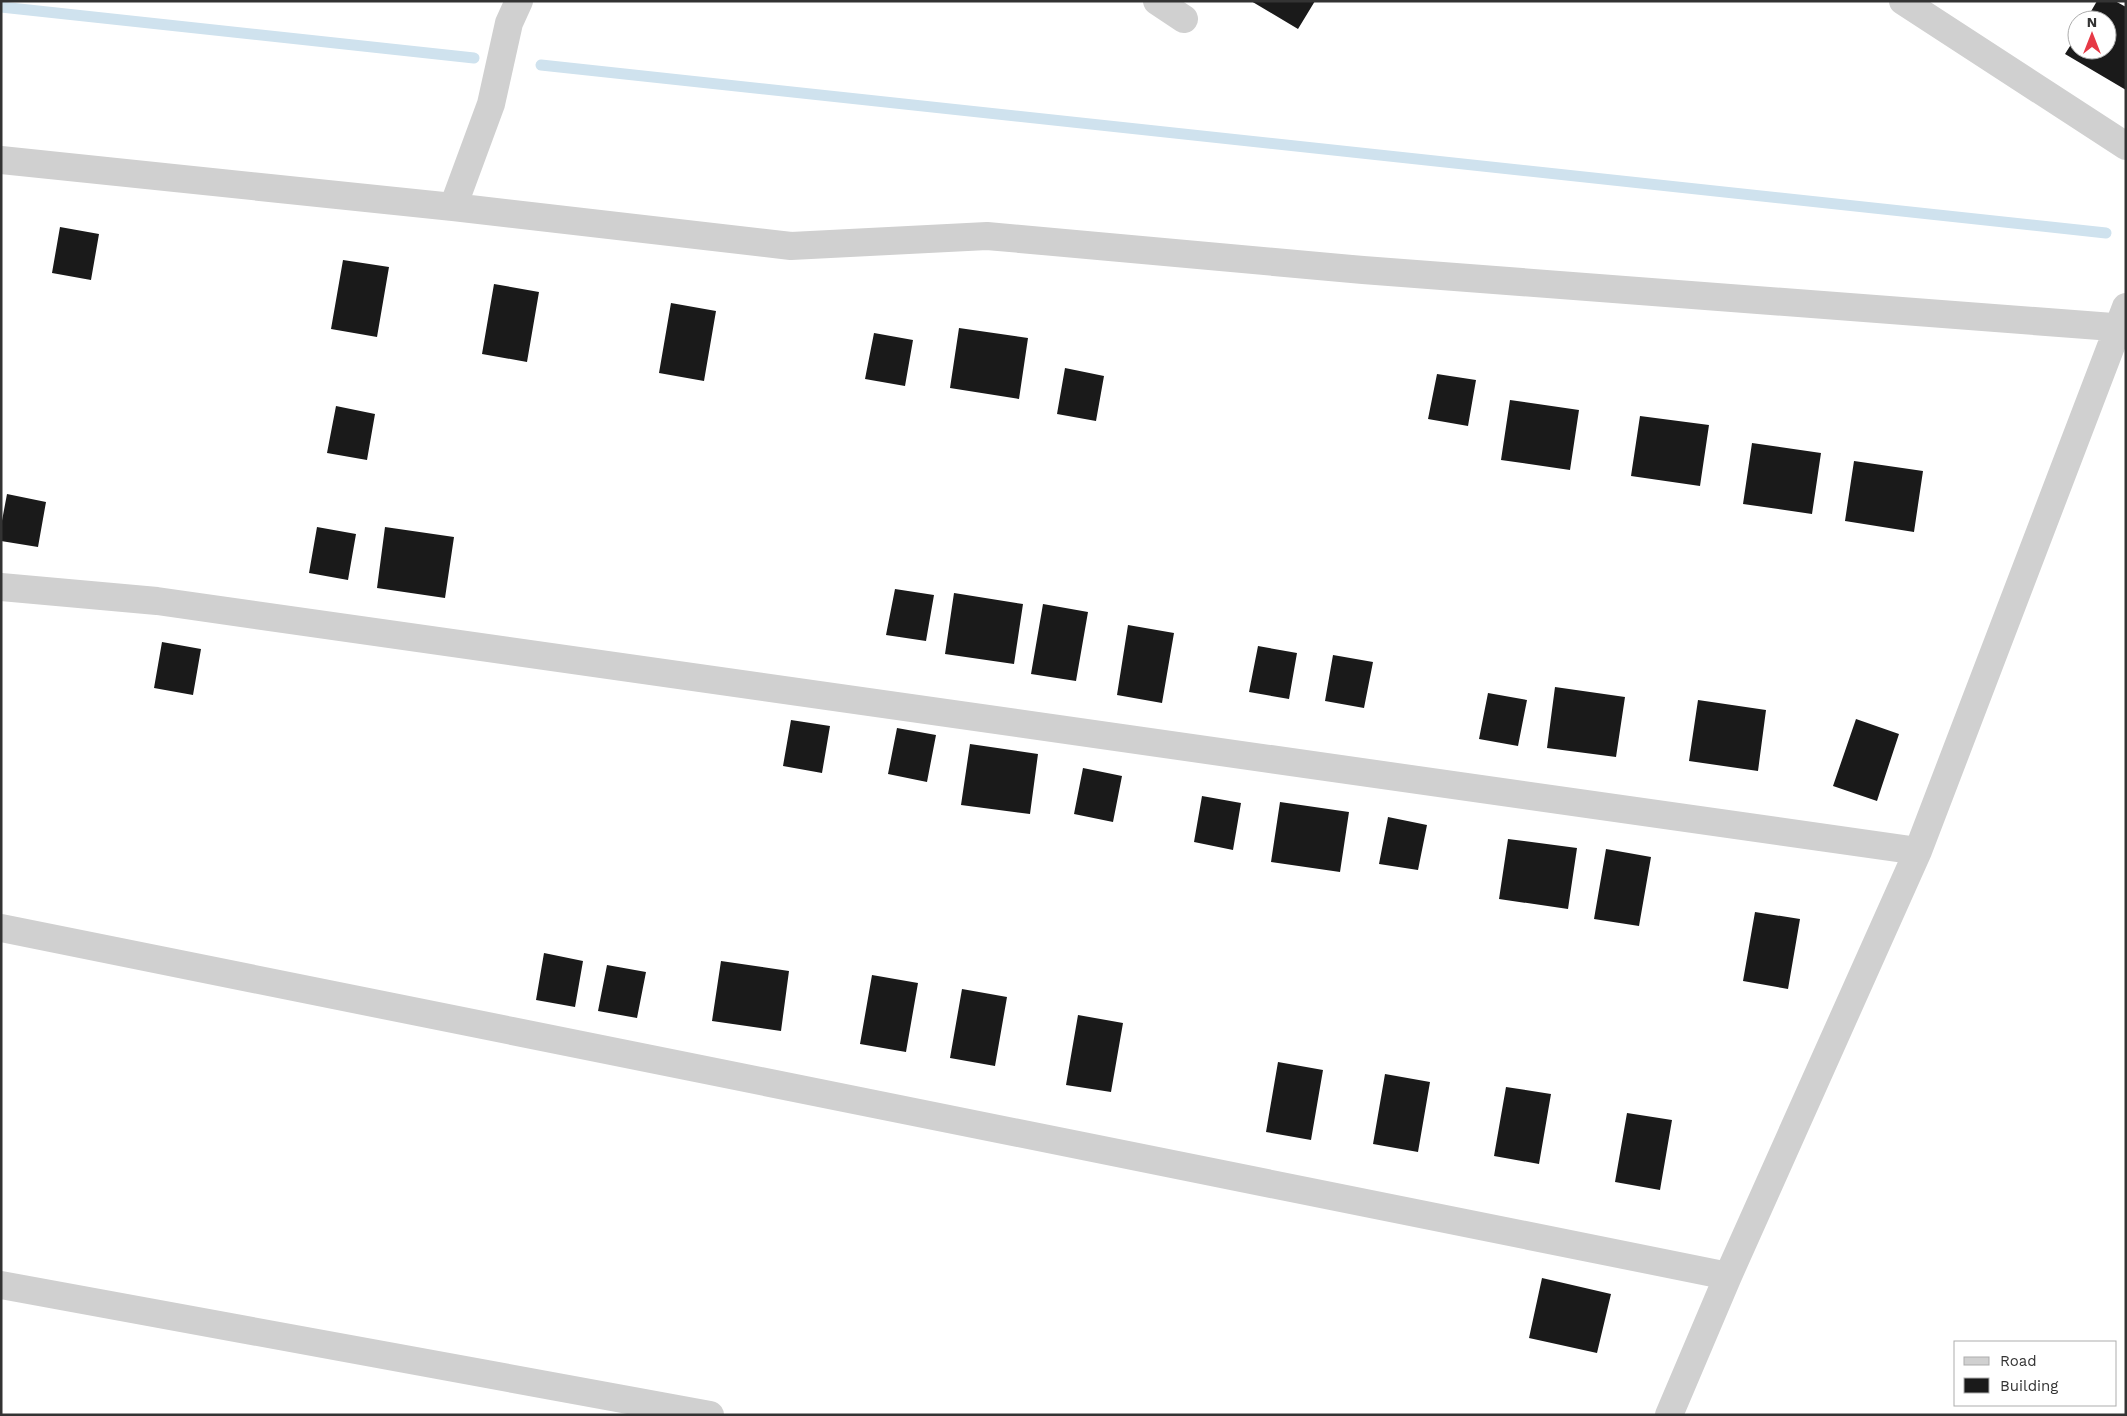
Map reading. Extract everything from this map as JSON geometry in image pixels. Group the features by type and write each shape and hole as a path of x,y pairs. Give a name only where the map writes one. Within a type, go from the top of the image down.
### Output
{"street":[{"path":"453,207 490,104 509,23 519,1"},
{"path":"1157,1 1184,19"},
{"path":"1903,1 2126,146"},
{"path":"1,160 453,207 791,246 987,236 1363,270 2124,321 1918,851 1728,1276 1669,1415"},
{"path":"1,587 157,601 1918,851"},
{"path":"1,928 1728,1276"},
{"path":"1,1285 710,1415"}],"building":[{"path":"1251,1 1315,1 1298,29"},
{"path":"2097,1 2115,1 2126,7 2126,90 2075,60 2117,60 2117,10 2092,10"},
{"path":"60,227 99,234 91,280 52,273"},
{"path":"343,260 389,267 377,337 331,329"},
{"path":"494,284 539,292 527,362 482,354"},
{"path":"671,303 716,311 704,381 659,373"},
{"path":"959,328 1028,338 1019,399 950,388"},
{"path":"874,333 913,340 905,386 865,379"},
{"path":"1065,368 1104,376 1096,421 1057,414"},
{"path":"1437,374 1476,380 1468,426 1428,419"},
{"path":"1510,400 1579,410 1570,470 1501,460"},
{"path":"336,406 375,414 367,460 327,453"},
{"path":"1640,416 1709,425 1700,486 1631,476"},
{"path":"1752,443 1821,453 1812,514 1743,504"},
{"path":"1854,461 1923,471 1914,532 1845,521"},
{"path":"7,494 46,502 38,547 1,541 1,526"},
{"path":"317,527 356,534 348,580 309,573"},
{"path":"385,527 454,537 445,598 377,588"},
{"path":"895,589 934,595 926,641 886,635"},
{"path":"954,593 1023,604 1014,664 945,654"},
{"path":"1043,604 1088,612 1076,681 1031,674"},
{"path":"1128,625 1174,633 1162,703 1117,695"},
{"path":"162,642 201,649 193,695 154,688"},
{"path":"1258,646 1297,653 1289,699 1249,692"},
{"path":"1333,655 1373,662 1364,708 1325,701"},
{"path":"1555,687 1625,697 1616,757 1547,748"},
{"path":"1488,693 1527,700 1518,746 1479,739"},
{"path":"1698,700 1766,710 1758,771 1689,761"},
{"path":"1856,719 1899,734 1877,801 1833,786"},
{"path":"791,720 830,726 822,773 783,766"},
{"path":"897,728 936,735 927,782 888,774"},
{"path":"970,744 1038,754 1030,814 961,805"},
{"path":"1083,768 1122,776 1113,822 1074,814"},
{"path":"1202,796 1241,803 1233,850 1194,842"},
{"path":"1280,802 1349,812 1340,872 1271,862"},
{"path":"1388,817 1427,825 1418,870 1379,864"},
{"path":"1508,839 1577,848 1568,909 1499,899"},
{"path":"1606,849 1651,857 1639,926 1594,919"},
{"path":"1755,912 1800,919 1788,989 1743,981"},
{"path":"544,953 583,961 575,1007 536,1000"},
{"path":"721,961 789,971 781,1031 712,1021"},
{"path":"607,965 646,972 637,1018 598,1011"},
{"path":"872,975 918,983 906,1052 860,1044"},
{"path":"962,989 1007,997 995,1066 950,1058"},
{"path":"1078,1015 1123,1023 1111,1092 1066,1085"},
{"path":"1278,1062 1323,1070 1311,1140 1266,1132"},
{"path":"1385,1074 1430,1082 1418,1152 1373,1144"},
{"path":"1506,1087 1551,1094 1539,1164 1494,1156"},
{"path":"1627,1113 1672,1120 1660,1190 1615,1182"},
{"path":"1542,1278 1611,1294 1597,1353 1529,1338"}],"waterway":[{"path":"1,7 474,58"},
{"path":"541,65 2106,233"}]}
